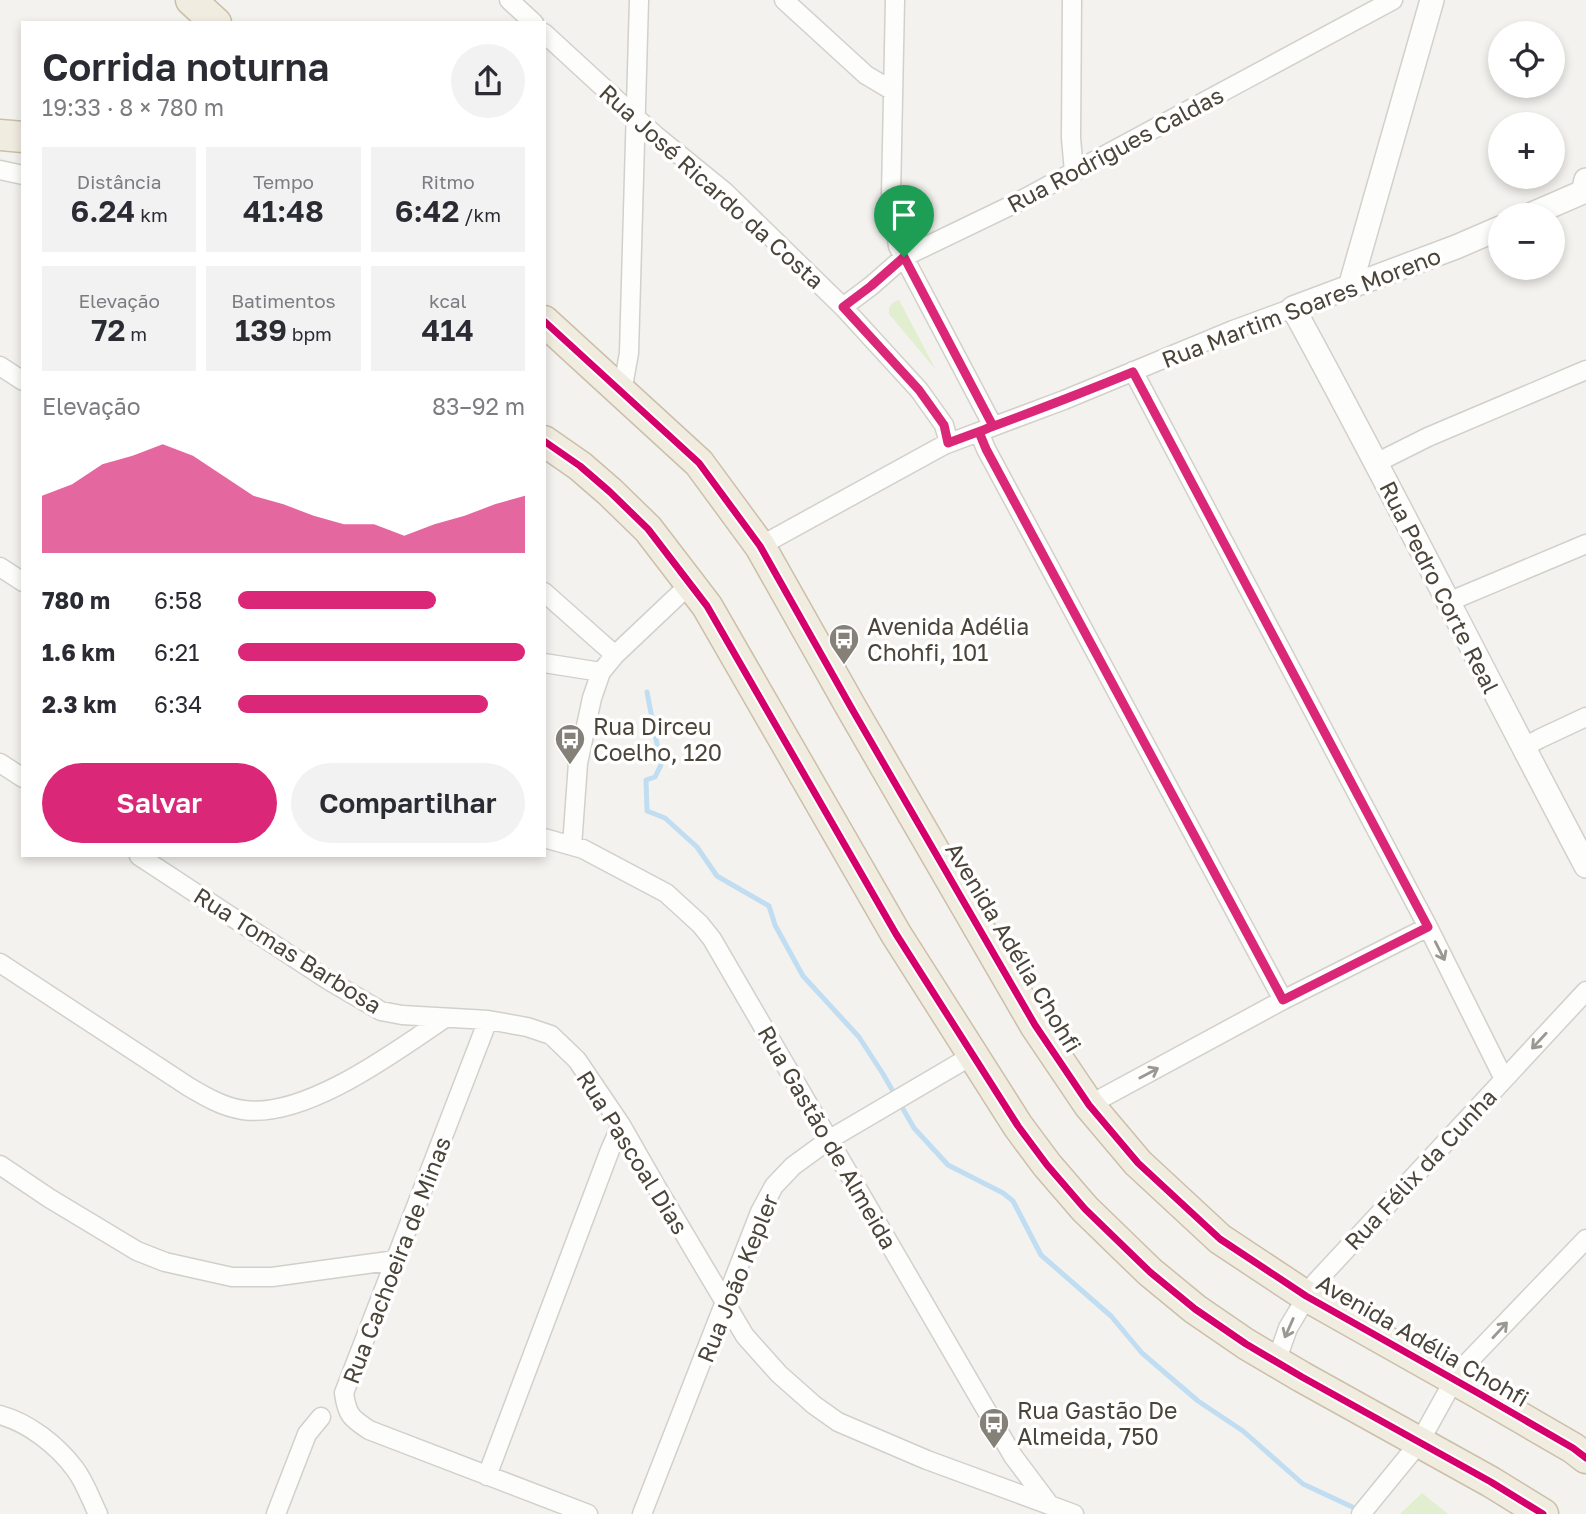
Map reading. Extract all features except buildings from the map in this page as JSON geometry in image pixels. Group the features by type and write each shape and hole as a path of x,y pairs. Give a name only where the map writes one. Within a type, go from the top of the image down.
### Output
{"highway":[{"path":"0,135 21,137"},
{"name":"Avenida Adélia Chohfi","path":"546,323 699,463 761,546 1035,1025 1089,1105 1138,1163 1220,1239 1306,1296 1561,1441 1586,1458"},
{"path":"546,442 580,466 648,529 707,606 896,934 1018,1126 1085,1209 1150,1272 1195,1309 1246,1344 1543,1514"}],"street":[{"path":"509,0 532,21"},
{"path":"622,392 629,353 639,0"},
{"path":"783,0 866,75 893,91"},
{"path":"895,0 891,195 898,246 986,429 986,449 1283,1000"},
{"path":"1072,0 1071,138 1074,172"},
{"name":"Rua Rodrigues Caldas","path":"843,307 904,257 1016,203 1393,0"},
{"path":"1350,286 1432,0"},
{"name":"Rua José Ricardo da Costa","path":"546,35 636,117 726,192 843,307 919,390 944,425 948,443"},
{"path":"0,170 21,175"},
{"path":"1554,203 1585,188"},
{"name":"Rua Martim Soares Moreno","path":"761,546 948,443 1064,400 1233,330 1488,233"},
{"name":"Rua Pedro Corte Real","path":"1293,308 1345,402 1586,866"},
{"path":"0,366 21,380"},
{"path":"1376,463 1428,437 1586,370"},
{"path":"1133,372 1428,927 1504,1079"},
{"path":"1448,602 1586,544"},
{"path":"0,567 21,581"},
{"path":"572,846 579,763 592,698 601,672 615,655 690,584"},
{"path":"546,594 615,655"},
{"path":"546,663 601,672"},
{"path":"1523,748 1586,718"},
{"path":"0,763 21,777"},
{"name":"Rua Gastão de Almeida","path":"546,839 583,849 666,893 700,924 712,939 1013,1456 1049,1504"},
{"name":"Rua Tomas Barbosa","path":"141,857 380,1011 402,1016 445,1018"},
{"path":"1089,1105 1283,1000 1428,927"},
{"path":"0,963 189,1087 221,1105 244,1110 268,1111 314,1097 394,1053 445,1018"},
{"name":"Rua Félix da Cunha","path":"1276,1362 1288,1328 1315,1283 1586,991"},
{"name":"Rua Pascoal Dias","path":"445,1018 488,1020 527,1027 551,1035 577,1060 621,1125 746,1336 779,1374 814,1405 838,1422 927,1460 1074,1514"},
{"name":"Rua Cachoeira de Minas","path":"488,1020 344,1393 346,1406 349,1415 369,1430 588,1514"},
{"name":"Rua João Kepler","path":"642,1514 760,1212 774,1186 793,1166 830,1139 973,1055"},
{"path":"487,1476 621,1125"},
{"path":"0,1165 137,1251 165,1262 232,1277 272,1277 397,1260"},
{"path":"1361,1514 1419,1443 1454,1380 1466,1364 1586,1239"},
{"path":"0,1415 12,1418 60,1451 77,1471 98,1514"},
{"path":"276,1514 307,1434 321,1417"}],"green space":[{"path":"899,300 936,370 889,314 891,305"},
{"path":"1422,1493 1448,1514 1400,1514"}],"waterway":[{"path":"647,692 661,765 655,777 646,780 647,811 665,818 697,847 717,876 769,906 775,925 803,976 859,1037 914,1128 948,1165 1003,1193 1013,1201 1041,1255 1111,1316 1142,1353 1198,1401 1243,1431 1303,1484 1361,1511"}],"cycle path":[{"path":"546,323 699,463 760,546 1035,1025 1089,1105 1138,1163 1220,1239 1306,1296 1478,1393 1586,1458"},
{"path":"546,442 580,466 648,529 707,606 896,934 1018,1126 1085,1209 1150,1272 1195,1309 1246,1344 1543,1514"}],"place":[{"name":"Avenida Adélia Chohfi, 101","path":"844,666"},
{"name":"Rua Dirceu Coelho, 120","path":"570,766"},
{"name":"Rua Gastão De Almeida, 750","path":"994,1450"}],"route":[{"path":"904,257 843,307 919,390 944,425 948,443 979,432 1064,400 1133,372 1428,927 1283,1000 986,449 979,432 993,426 904,257"}]}
